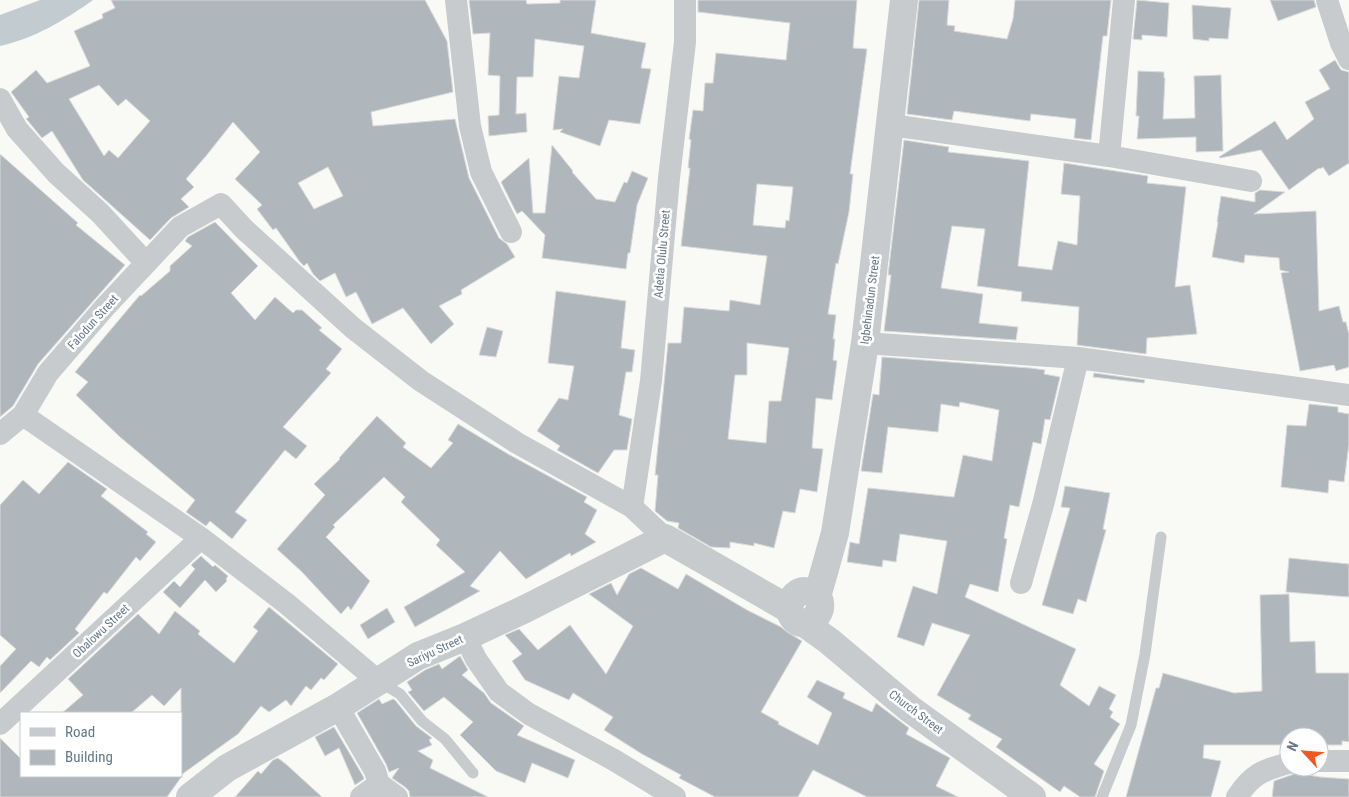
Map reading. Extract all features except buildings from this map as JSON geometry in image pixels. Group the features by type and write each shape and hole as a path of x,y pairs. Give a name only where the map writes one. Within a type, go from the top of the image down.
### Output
{"street":[{"path":"456,0 470,126 481,172 511,232"},
{"name":"Adetia Olulu Street","path":"632,507 651,381 669,178 685,42 686,0"},
{"name":"Igbehinadun Street","path":"796,616 811,622 817,617 820,604 817,597 835,533 865,343 904,0"},
{"path":"1109,156 1124,0"},
{"path":"1327,0 1349,59"},
{"path":"0,99 17,129 56,173 100,213 146,264"},
{"path":"890,125 1109,156 1251,181"},
{"name":"Falodun Street","path":"0,434 24,415 48,373 105,307 180,227 221,204 244,230 353,328 421,380 517,443 632,507"},
{"path":"865,343 1078,358 1349,395"},
{"path":"1021,583 1044,501 1078,358"},
{"path":"24,415 201,538 286,604 378,681"},
{"path":"632,507 664,538"},
{"name":"Obalowu Street","path":"0,724 201,538"},
{"name":"Church Street","path":"664,538 796,616 910,709 1032,797"},
{"name":"Sariyu Street","path":"190,797 227,768 338,707 418,656 465,637 525,609 664,538"},
{"path":"465,637 476,659 499,692 529,714 614,760 675,797"},
{"path":"338,707 388,791 361,797"},
{"path":"1329,761 1349,761"},
{"path":"1237,797 1246,783 1267,769 1279,766"}],"lane":[{"path":"1102,797 1131,725 1145,654 1161,537"},
{"path":"378,681 400,694 422,721 445,739 473,773"}],"shaded area":[{"path":"40,0 93,0 37,34 0,46 0,15"}]}
